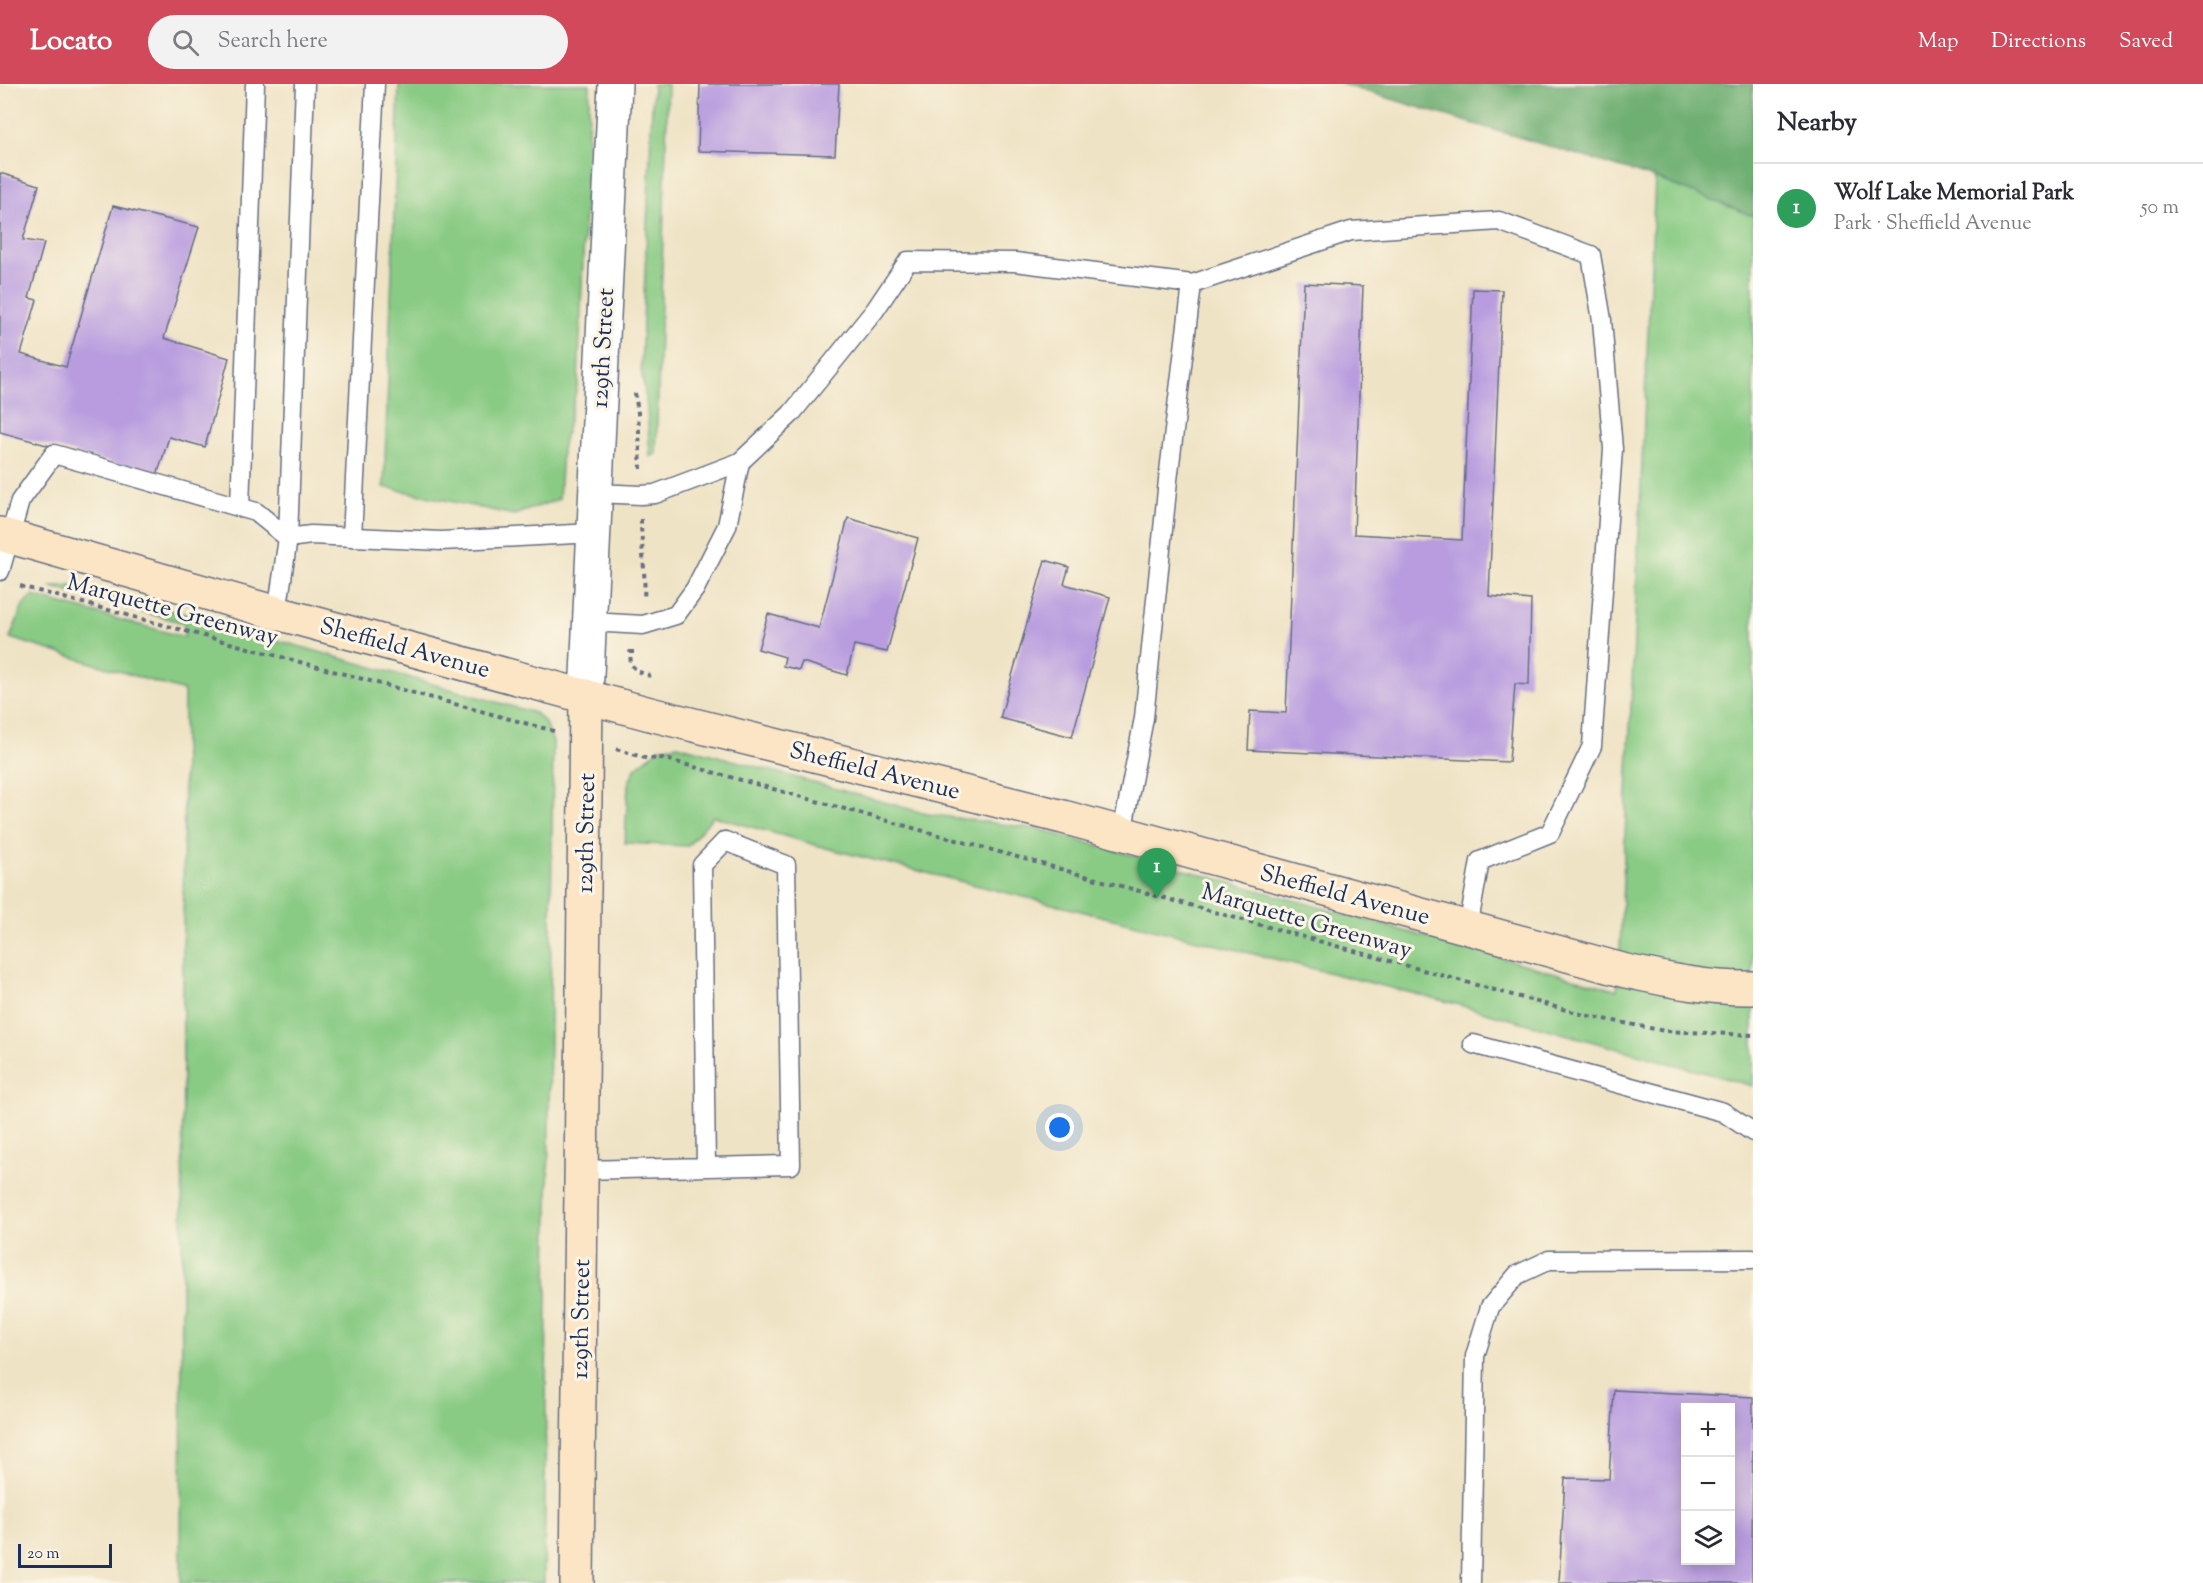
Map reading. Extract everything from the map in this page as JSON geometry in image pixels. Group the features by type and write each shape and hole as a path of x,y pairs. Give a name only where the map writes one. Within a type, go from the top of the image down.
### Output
{"main road":[{"name":"Sheffield Avenue","path":"5,536 277,613 586,696 1122,833 1626,971 1727,989 1753,988"},
{"name":"129th Street","path":"577,1583 586,696"}],"street":[{"name":"129th Street","path":"586,696 615,84"}],"lane":[{"path":"240,507 255,84"},
{"path":"277,613 288,538 305,84"},
{"path":"352,537 375,84"},
{"path":"596,493 655,494 741,462 791,414 875,310 908,261 1015,262 1192,284 1351,231 1499,221 1591,255 1602,320 1613,449 1592,747 1550,833 1480,861 1468,928"},
{"path":"1122,833 1144,718 1168,480 1192,284"},
{"path":"6,577 5,536 20,501 54,454 256,512 288,538 312,535 441,541 594,533"},
{"path":"590,622 643,625 676,615 695,588 727,526 741,462"},
{"path":"582,1170 791,1165 786,865 725,841 702,865 706,1167"},
{"path":"1473,1044 1723,1112 1753,1132"},
{"path":"1471,1583 1475,1356 1490,1307 1517,1275 1549,1260 1753,1259"}],"path":[{"path":"640,495 642,560 645,575 643,651 630,652 631,665 639,672 650,675"},
{"name":"Marquette Greenway","path":"6,577 544,729"},
{"name":"Marquette Greenway","path":"648,759 662,759 1584,1015 1665,1031 1753,1035"}],"green space":[{"path":"399,84 590,84 578,383 562,449 559,499 514,515 384,487"},
{"path":"653,84 668,84 656,454 650,457 647,407 641,369"},
{"path":"1341,84 1753,84 1753,216 1655,178"},
{"path":"1655,178 1753,210 1753,1086 1460,1005 826,848 713,816 688,846 625,843 628,784 636,767 660,748 678,745 927,814 1038,829 1617,990"},
{"path":"75,586 185,614 535,713 544,721 553,742 544,1583 181,1583 184,691 10,638 23,605 33,596 184,637 184,623 50,587"}],"building":[{"path":"700,84 839,84 835,155 698,151"},
{"path":"0,173 39,185 23,240 44,243 29,298 37,300 21,354 66,367 113,206 199,227 164,338 229,358 205,447 169,437 157,476 0,432"},
{"path":"1304,283 1363,286 1354,534 1462,540 1473,289 1502,290 1489,596 1531,600 1529,685 1515,684 1509,762 1248,750 1250,711 1286,713"},
{"path":"848,518 918,538 887,652 854,645 847,675 802,662 799,670 783,666 785,657 758,649 768,614 819,628"},
{"path":"1045,560 1069,567 1064,584 1110,597 1072,737 1000,718"},
{"path":"1614,1390 1753,1397 1752,1583 1559,1583 1565,1478 1609,1479"}],"place":[{"name":"Wolf Lake Memorial Park","path":"1157,898"}]}
